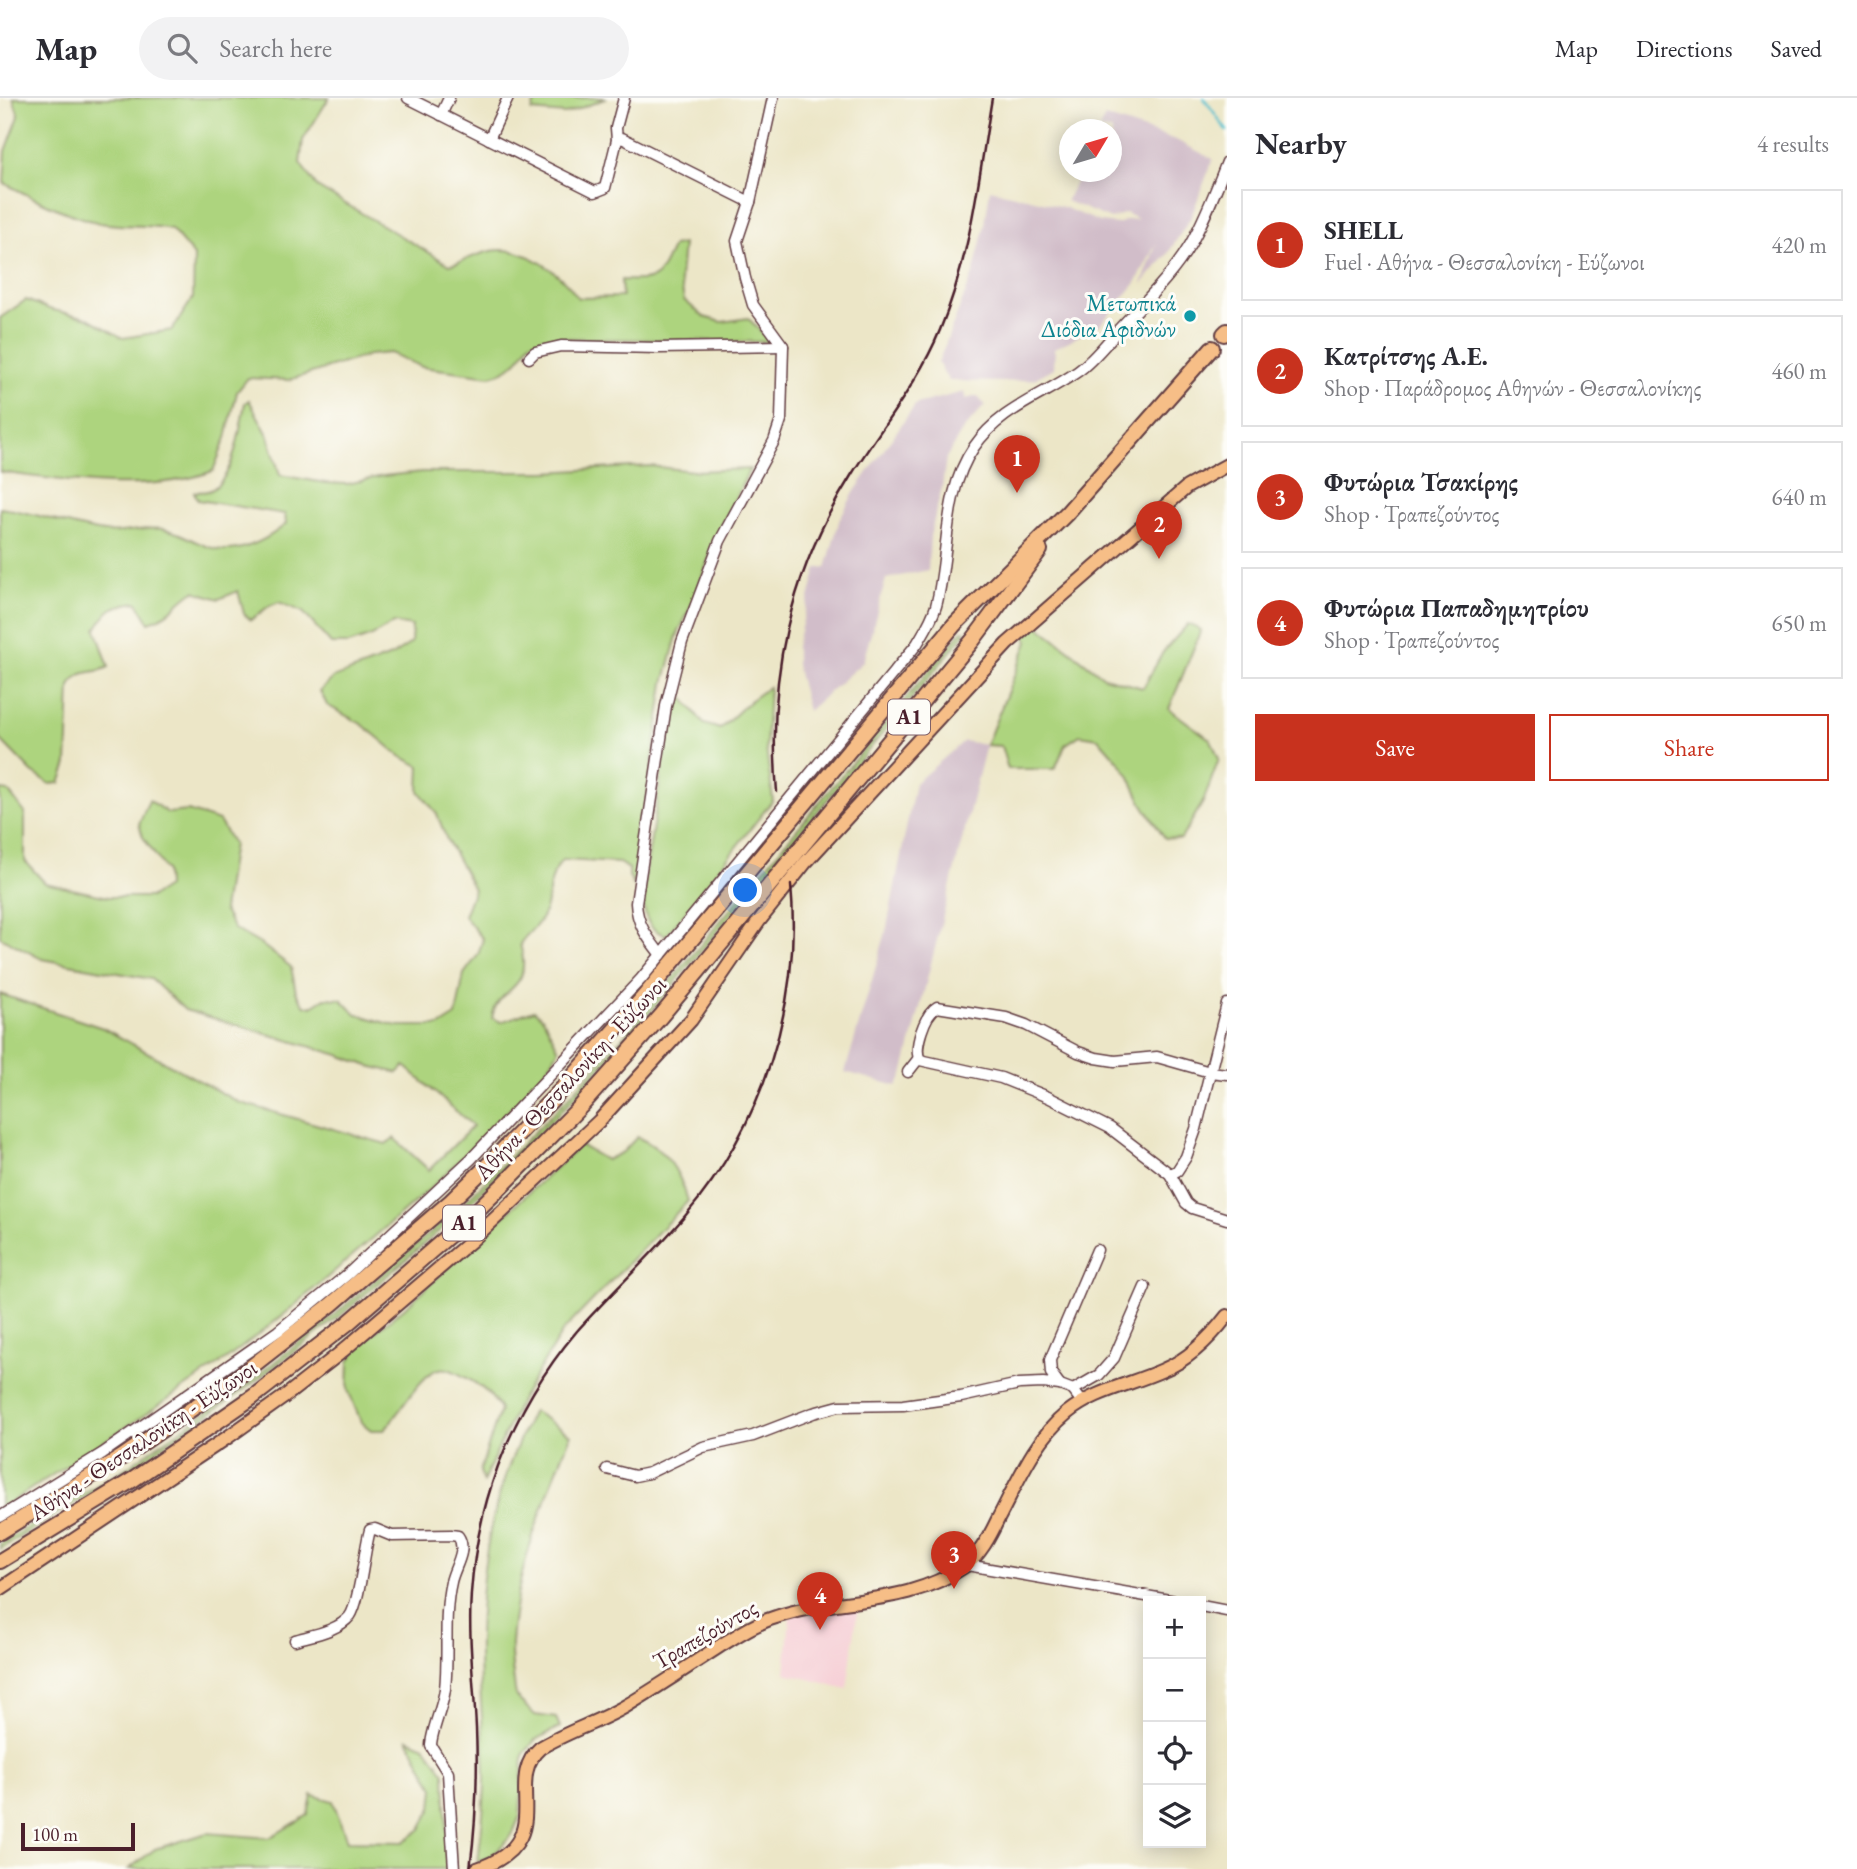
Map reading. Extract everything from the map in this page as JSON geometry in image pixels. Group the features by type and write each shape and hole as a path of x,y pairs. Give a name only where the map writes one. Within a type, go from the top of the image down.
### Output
{"highway":[{"name":"Αθήνα - Θεσσαλονίκη - Εύζωνοι","path":"0,1532 122,1457 229,1383 332,1304 451,1201 548,1105 626,1018 954,625 1067,513 1212,348"},
{"name":"Αθήνα - Θεσσαλονίκη - Εύζωνοι","path":"0,1561 134,1479 253,1396 348,1323 502,1186 582,1105 661,1016 973,640 1067,513"}],"main road":[{"path":"0,1589 284,1397 339,1354 481,1231 599,1121 691,1020 760,921 805,863 1007,644 1187,487 1227,465"},
{"name":"Τραπεζούντος","path":"477,1869 499,1860 520,1839 525,1825 528,1765 533,1754 540,1748 626,1706 701,1658 766,1621 802,1610 891,1597 925,1586 967,1565 991,1534 1046,1433 1057,1422 1082,1402 1099,1393 1179,1362 1207,1339 1227,1316"}],"street":[{"path":"408,98 595,192 605,188 624,98"},
{"path":"441,115 449,98"},
{"path":"489,139 508,98"},
{"path":"661,955 637,919 636,903 666,706 682,642 720,541 774,442 781,421 783,346 754,305 737,249 773,98"},
{"path":"617,140 629,140 750,202"},
{"path":"0,1517 103,1453 210,1380 278,1331 348,1274 471,1159 600,1024 661,955 917,644 936,606 953,497 959,475 975,445 1009,411 1060,383 1084,366 1170,274 1202,223 1227,162"},
{"path":"528,358 535,352 561,345 659,348 783,346"},
{"path":"1170,1174 1177,1171 1192,1143 1227,1004"},
{"path":"1227,1074 1157,1057 1115,1061 1087,1056 1026,1025 1006,1018 937,1006 926,1017 917,1052 920,1060 1001,1078 1048,1097 1110,1128 1170,1174 1186,1203 1192,1208 1227,1219"},
{"path":"908,1072 919,1058"},
{"path":"1060,1385 1051,1373 1050,1360 1097,1250"},
{"path":"1073,1390 1099,1375 1114,1358 1145,1287"},
{"path":"607,1469 635,1476 649,1473 703,1447 753,1436 839,1406 903,1405 961,1397 1019,1384 1060,1385 1073,1390 1082,1402"},
{"path":"295,1640 338,1625 350,1615 355,1603 370,1530 375,1529 392,1536 451,1535 458,1536 462,1541 450,1584 445,1689 431,1741 431,1746 448,1773 454,1869"},
{"path":"967,1565 1146,1596"},
{"path":"1206,1607 1227,1611"}],"shaded area":[{"path":"1122,123 1176,140 1213,159 1191,217 1167,255 1142,284 1157,242 1136,283 1099,326 1055,348 1054,368 1034,379 1003,382 949,381 938,363 974,271 990,189 1063,207 1100,222 1118,224 1138,219 1125,213 1111,219 1066,201 1075,182 1122,182"},
{"path":"964,392 966,399 977,396 985,405 962,431 946,458 930,536 928,570 886,579 863,662 808,711 796,665 796,646 817,568 826,568 840,518 855,491 916,404"},
{"path":"964,741 986,745 903,1075 897,1086 845,1072 886,932 915,783"},
{"path":"858,1607 847,1689 785,1673 790,1615"}],"green space":[{"path":"13,98 329,98 303,140 300,163 317,187 450,265 491,251 516,252 552,270 578,298 622,297 621,280 651,279 660,272 673,246 683,244 680,278 684,300 704,317 722,322 748,318 771,342 559,338 530,342 514,364 490,376 422,367 390,353 369,355 289,380 248,378 237,392 226,438 213,471 162,483 135,484 80,482 0,472 0,318 26,300 49,309 88,318 123,338 172,330 193,298 194,256 171,229 87,220 4,183 6,151 19,116"},
{"path":"536,98 607,98 565,114 532,111"},
{"path":"249,400 268,435 280,475 325,483 347,484 383,476 422,472 546,472 650,466 693,471 750,469 719,531 677,636 664,683 633,884 629,869 619,863 563,860 552,878 542,918 520,944 523,960 519,981 501,999 492,1018 501,1022 534,1010 543,1018 559,1049 550,1065 531,1088 432,1187 287,1312 228,1358 0,1509 0,994 103,1028 238,1102 386,1144 394,1138 429,1170 473,1126 405,1066 398,1073 369,1066 185,1010 151,979 42,959 0,937 0,790 8,791 25,813 25,861 45,883 108,897 151,897 167,887 166,871 143,837 139,824 149,800 168,813 188,811 219,821 233,844 223,910 234,929 262,945 291,967 296,992 305,1006 312,1006 325,998 341,999 356,1014 397,1026 440,1026 456,1016 464,974 478,955 483,939 464,916 474,889 447,840 437,814 419,791 420,766 400,756 363,725 327,705 320,691 333,678 391,656 411,643 412,626 394,623 372,636 349,644 331,644 303,612 279,602 251,620 244,614 238,591 219,599 194,591 168,613 149,622 137,602 122,605 108,612 96,629 109,667 83,674 70,686 67,764 60,783 50,784 32,772 0,739 0,508 104,532 168,530 223,550 257,543 286,524 285,514 198,500 194,492 211,490 226,474 235,451 245,403"},
{"path":"1036,624 1104,677 1143,688 1163,652 1188,624 1201,630 1169,709 1211,740 1219,759 1203,802 1181,839 1165,838 1142,803 1129,775 1098,738 1080,735 1065,745 1055,769 1008,769 1001,746 986,745 1028,642 1025,634"},
{"path":"962,631 965,631 965,634 653,1009 575,1097 462,1211 341,1315 248,1387 129,1470 0,1549 0,1544 127,1467 245,1385 338,1312 459,1208 571,1095 649,1007"},
{"path":"675,687 704,724 720,729 769,687 766,748 773,800 667,935 651,927 647,920 644,894"},
{"path":"637,1137 656,1148 670,1162 688,1201 563,1331 521,1399 483,1482 480,1471 500,1410 486,1391 456,1372 439,1369 432,1372 384,1430 371,1430 361,1422 348,1390 349,1362 357,1347 409,1304 580,1145 606,1160 623,1152"},
{"path":"533,1411 571,1435 541,1511 525,1563 514,1616 512,1664 516,1697 535,1715 556,1718 560,1727 535,1740 523,1755 520,1816 512,1835 493,1855 478,1862 485,1788 479,1655 483,1577 492,1521 500,1493"},
{"path":"408,1739 425,1746 445,1773 448,1869 129,1869 155,1849 207,1833 269,1838 308,1815 312,1795 333,1801 347,1841 403,1842 421,1829 432,1808 434,1788"}],"waterway":[{"path":"1204,98 1227,131"}],"railway":[{"path":"777,792 775,749 780,666 798,587 831,511 852,474 922,368 940,330 967,245 992,98"},
{"path":"470,1869 477,1763 471,1593 480,1529 493,1481 522,1412 553,1362 577,1331 685,1216 736,1143 771,1061 783,1018 793,930 791,885"}],"place":[{"name":"Μετωπικά Διόδια Αφιδνών","path":"1190,316"},
{"name":"SHELL","path":"1017,493"},
{"name":"Κατρίτσης Α.Ε.","path":"1159,559"},
{"name":"Φυτώρια Τσακίρης","path":"954,1589"},
{"name":"Φυτώρια Παπαδημητρίου","path":"820,1630"}]}
